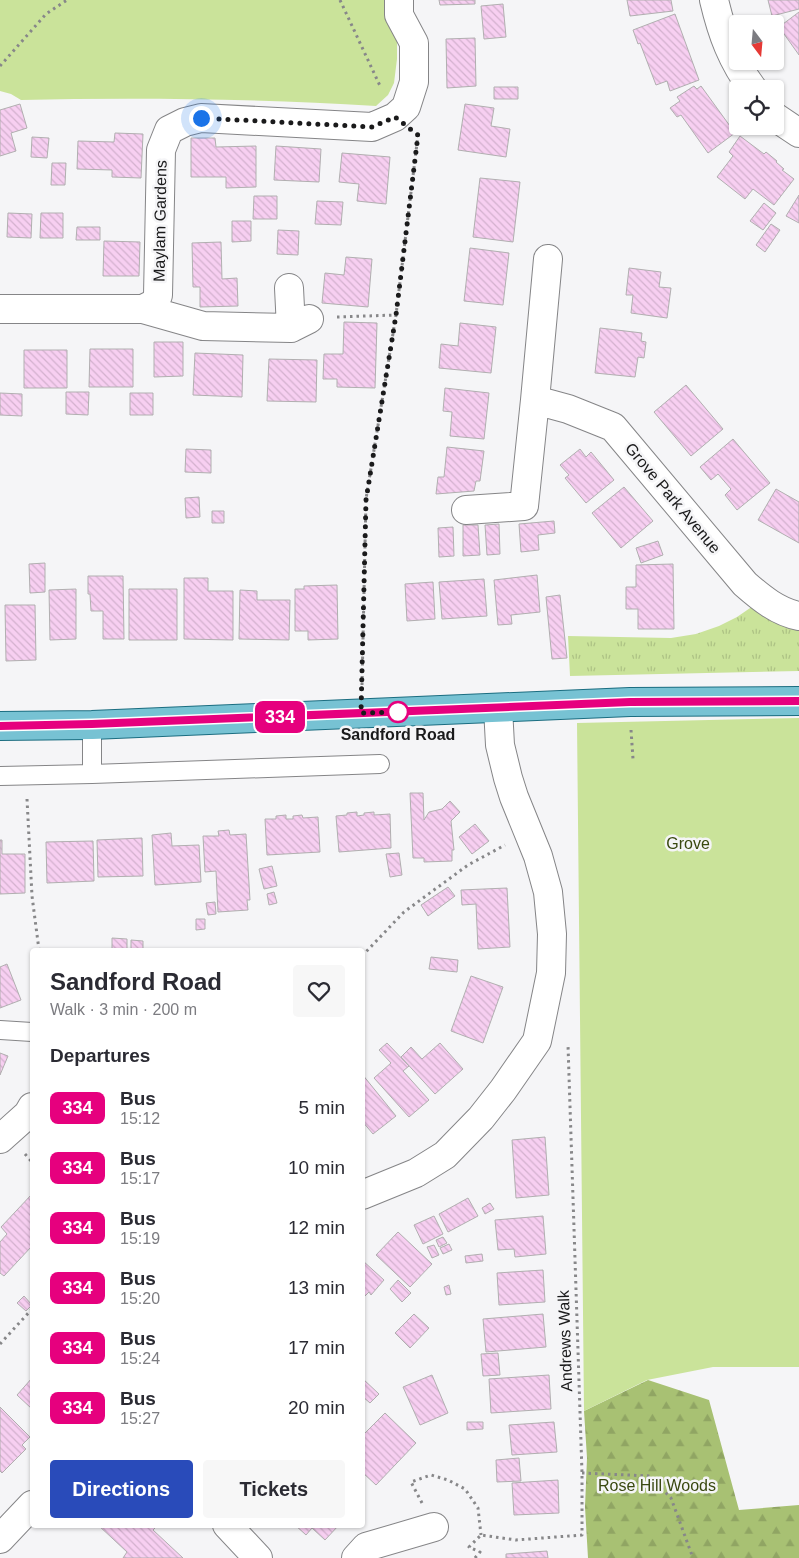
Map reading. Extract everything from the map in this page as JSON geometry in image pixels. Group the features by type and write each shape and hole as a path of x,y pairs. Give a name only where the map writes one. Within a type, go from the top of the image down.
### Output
{"main road":[{"path":"0,726 92,724 630,702 799,700"}],"street":[{"path":"395,117 406,107 414,82 414,43 399,15 400,0"},
{"path":"714,0 733,59 747,80"},
{"name":"Maylam Gardens","path":"143,309 155,303 158,295 161,150 169,130 184,122 201,118 372,127 395,117"},
{"path":"784,123 799,134"},
{"path":"466,510 524,506 548,259"},
{"path":"0,309 143,309 203,326 300,323 289,288"},
{"name":"Grove Park Avenue","path":"535,400 568,409 613,427 745,584 765,601 790,614 799,616"},
{"path":"365,1194 416,1173 445,1155 481,1118 537,1041 552,973 552,934 548,892 529,831 514,797 500,745 498,708"},
{"path":"0,1139 30,1110"},
{"path":"0,1539 30,1506"},
{"path":"356,1558 366,1547 434,1527"},
{"path":"230,1528 258,1558"}],"lane":[{"path":"92,724 92,774"},
{"path":"0,776 380,764"},
{"path":"0,1030 30,1032"}],"path":[{"path":"0,66 46,14 67,0"},
{"path":"340,0 395,117 418,135 396,315 366,500 361,713"},
{"path":"300,323 396,315"},
{"path":"26,776 32,896 39,948"},
{"path":"365,953 404,912 468,865 529,831"},
{"name":"Andrews Walk","path":"481,1535 516,1540 582,1535 582,1474 568,1045"},
{"path":"0,1344 30,1311"},
{"path":"582,1474 650,1476 671,1498 693,1558"},
{"path":"434,1527 411,1482 431,1475 448,1480 465,1489 478,1508 481,1535 469,1547 480,1552 475,1558"}],"green space":[{"path":"0,0 384,0 385,16 397,36 394,83 388,95 376,106 198,99 21,100 11,94 0,91"},
{"path":"753,606 799,629 799,671 570,676 568,636 671,638 696,634 719,626"},
{"name":"Grove","path":"799,718 799,1367 713,1367 647,1380 584,1411 577,723"},
{"name":"Rose Hill Woods","path":"648,1380 709,1400 739,1510 799,1505 799,1558 588,1558 585,1507 587,1458 584,1411"}],"building":[{"path":"439,0 475,0 475,4 440,5"},
{"path":"627,0 671,0 673,11 630,16"},
{"path":"768,0 799,0 799,9 772,15"},
{"path":"503,4 506,37 484,39 481,6"},
{"path":"799,12 799,55 784,34 784,23"},
{"path":"675,14 699,80 670,91 667,81 656,85 633,30"},
{"path":"475,38 476,86 447,88 446,39"},
{"path":"694,86 697,89 701,86 729,125 729,135 732,135 708,153 681,115 677,117 670,108 680,101 677,97"},
{"path":"494,87 518,87 518,99 494,99"},
{"path":"20,104 27,128 11,133 16,151 0,156 0,110"},
{"path":"465,104 494,108 491,126 510,129 506,157 458,150"},
{"path":"115,133 143,134 141,178 112,177 112,170 77,169 78,141 114,142"},
{"path":"740,136 764,154 766,152 777,161 784,169 782,170 794,179 774,205 753,189 745,199 717,177 733,156 729,152"},
{"path":"32,137 49,138 47,158 31,157"},
{"path":"191,138 215,138 216,147 256,146 256,187 226,188 226,177 191,177"},
{"path":"276,146 321,149 319,182 274,180"},
{"path":"342,153 390,157 386,204 357,201 359,184 339,182"},
{"path":"52,163 66,163 65,185 51,185"},
{"path":"480,178 520,182 513,242 473,237"},
{"path":"799,195 799,223 786,216"},
{"path":"254,196 277,196 277,219 253,219"},
{"path":"317,201 343,202 341,225 315,224"},
{"path":"764,203 776,213 763,230 750,221"},
{"path":"8,213 32,214 31,238 7,237"},
{"path":"41,213 63,213 63,238 40,238"},
{"path":"232,221 251,221 251,241 232,242"},
{"path":"771,224 780,230 765,252 756,245"},
{"path":"77,227 100,227 100,240 76,240"},
{"path":"278,230 299,231 298,255 277,254"},
{"path":"104,241 140,242 139,276 103,276"},
{"path":"221,242 222,279 237,278 238,306 200,307 200,287 193,287 192,243"},
{"path":"470,248 509,253 503,305 464,301"},
{"path":"346,257 372,259 368,307 322,303 325,273 344,275"},
{"path":"629,268 661,272 659,287 671,288 667,318 631,313 633,295 626,295"},
{"path":"344,322 377,323 375,388 337,387 337,379 323,379 324,354 343,354"},
{"path":"460,323 496,327 491,373 439,368 441,344 458,346"},
{"path":"600,328 642,333 641,341 646,342 644,358 638,357 635,377 595,373"},
{"path":"154,342 183,342 183,376 154,377"},
{"path":"90,349 133,349 133,387 89,387"},
{"path":"24,350 67,350 67,388 24,388"},
{"path":"195,353 243,355 242,397 193,395"},
{"path":"269,359 317,360 316,402 267,401"},
{"path":"686,385 723,429 691,456 654,412"},
{"path":"445,388 489,393 484,439 450,436 452,412 443,411"},
{"path":"66,392 89,392 88,415 66,414"},
{"path":"0,393 22,394 22,416 0,415"},
{"path":"130,393 153,393 153,415 130,415"},
{"path":"733,439 770,483 737,510 725,495 731,489 718,474 711,480 700,467"},
{"path":"447,447 484,451 480,481 476,481 474,491 436,494 438,477 444,477"},
{"path":"186,449 211,450 211,473 185,472"},
{"path":"580,449 586,457 591,452 614,480 586,503 565,478 569,475 560,465"},
{"path":"624,487 653,521 621,548 592,513"},
{"path":"776,489 799,502 799,543 758,520"},
{"path":"199,497 200,517 186,518 185,498"},
{"path":"212,511 224,511 224,523 212,523"},
{"path":"554,521 555,533 538,535 539,550 521,552 519,524"},
{"path":"499,524 500,554 487,555 485,525"},
{"path":"463,525 478,525 480,555 463,556"},
{"path":"453,527 454,556 439,557 438,528"},
{"path":"658,541 663,555 641,563 636,548"},
{"path":"45,563 45,592 30,593 29,564"},
{"path":"673,564 674,629 638,629 638,609 626,609 626,587 636,587 636,565"},
{"path":"537,575 540,612 511,615 512,624 498,625 494,580"},
{"path":"88,576 123,576 124,639 103,639 103,611 91,611 90,594 88,594"},
{"path":"184,578 208,578 208,591 233,591 233,640 184,639"},
{"path":"484,579 487,616 442,619 439,582"},
{"path":"433,582 435,619 407,621 405,584"},
{"path":"337,585 338,639 308,640 308,631 295,631 295,589 304,589 304,586"},
{"path":"76,589 76,639 50,640 49,590"},
{"path":"129,589 177,589 177,640 129,640"},
{"path":"240,590 257,591 257,600 290,600 289,640 239,639"},
{"path":"560,595 567,658 552,659 546,597"},
{"path":"5,605 35,605 36,660 6,661"},
{"path":"410,793 423,793 424,820 429,812 442,809 450,801 460,812 451,821 454,850 452,850 452,861 424,862 424,858 413,858"},
{"path":"357,812 357,816 374,812 374,815 390,814 391,848 339,852 336,816"},
{"path":"286,815 286,819 293,819 293,816 302,815 303,818 318,817 320,852 267,855 265,819 276,819 276,816"},
{"path":"475,824 489,841 472,854 459,837"},
{"path":"229,830 230,835 246,834 250,900 247,900 248,910 218,912 216,871 205,872 203,836 219,836 218,831"},
{"path":"171,833 172,846 199,845 201,882 155,885 152,835"},
{"path":"142,838 143,876 98,877 97,840"},
{"path":"0,840 2,840 2,854 25,854 25,893 0,894"},
{"path":"93,841 94,881 47,883 46,842"},
{"path":"399,853 402,875 390,877 386,854"},
{"path":"272,866 277,886 264,889 259,869"},
{"path":"448,887 455,896 428,916 421,905"},
{"path":"507,888 510,947 478,949 476,904 462,905 461,890"},
{"path":"274,892 277,903 269,905 267,894"},
{"path":"215,902 216,914 208,915 206,903"},
{"path":"196,919 205,919 205,929 196,930"},
{"path":"112,938 127,939 127,948 112,948"},
{"path":"131,940 143,941 143,948 131,948"},
{"path":"431,957 458,960 457,972 429,969"},
{"path":"7,964 21,1000 0,1008 0,967"},
{"path":"471,976 503,987 483,1043 451,1031"},
{"path":"387,1043 409,1066 403,1071 429,1100 409,1117 374,1078 391,1063 379,1050"},
{"path":"440,1043 463,1069 435,1094 401,1057 411,1047 422,1059"},
{"path":"0,1053 8,1056 0,1075"},
{"path":"365,1078 396,1116 373,1134 365,1125"},
{"path":"545,1137 549,1195 516,1198 512,1140"},
{"path":"30,1196 30,1248 4,1276 0,1273 0,1242 7,1234 1,1227"},
{"path":"468,1198 478,1216 448,1232 439,1214"},
{"path":"490,1203 494,1209 485,1214 482,1208"},
{"path":"434,1216 443,1234 423,1244 414,1225"},
{"path":"543,1216 546,1254 515,1257 514,1249 498,1250 495,1220"},
{"path":"398,1232 432,1264 410,1287 376,1255"},
{"path":"443,1237 447,1243 439,1247 436,1240"},
{"path":"449,1244 452,1250 443,1254 440,1248"},
{"path":"434,1245 439,1255 432,1258 427,1247"},
{"path":"482,1254 483,1261 466,1263 465,1256"},
{"path":"365,1263 384,1280 371,1295 369,1292 365,1296"},
{"path":"543,1270 545,1302 499,1305 497,1273"},
{"path":"398,1280 411,1293 402,1302 390,1289"},
{"path":"449,1285 451,1294 446,1295 444,1287"},
{"path":"24,1296 30,1303 30,1307 26,1311 17,1303"},
{"path":"414,1314 429,1328 410,1348 395,1333"},
{"path":"543,1314 546,1347 486,1352 483,1319"},
{"path":"498,1353 500,1375 483,1376 481,1354"},
{"path":"432,1375 448,1413 420,1425 403,1387"},
{"path":"549,1375 551,1409 491,1413 489,1379"},
{"path":"30,1380 30,1407 17,1395"},
{"path":"365,1381 379,1394 370,1403 365,1399"},
{"path":"0,1407 30,1437 22,1445 26,1449 2,1473 0,1471"},
{"path":"385,1413 416,1443 376,1485 365,1475 365,1433"},
{"path":"467,1422 483,1422 483,1429 467,1430"},
{"path":"554,1422 557,1452 512,1455 509,1425"},
{"path":"519,1458 521,1481 497,1482 496,1460"},
{"path":"558,1480 559,1513 514,1515 512,1483"},
{"path":"101,1528 155,1528 153,1530 183,1558 123,1558 127,1552"},
{"path":"298,1528 312,1528 306,1535"},
{"path":"312,1528 336,1528 325,1540"},
{"path":"547,1551 548,1558 506,1558 506,1554"}],"bus line":[{"name":"334","path":"0,726 92,724 630,702 799,701"}],"place":[{"name":"Sandford Road","path":"398,712"}],"route":[{"path":"201,118 372,127 395,117 418,135 396,315 366,500 361,713 400,712 398,712"}]}
